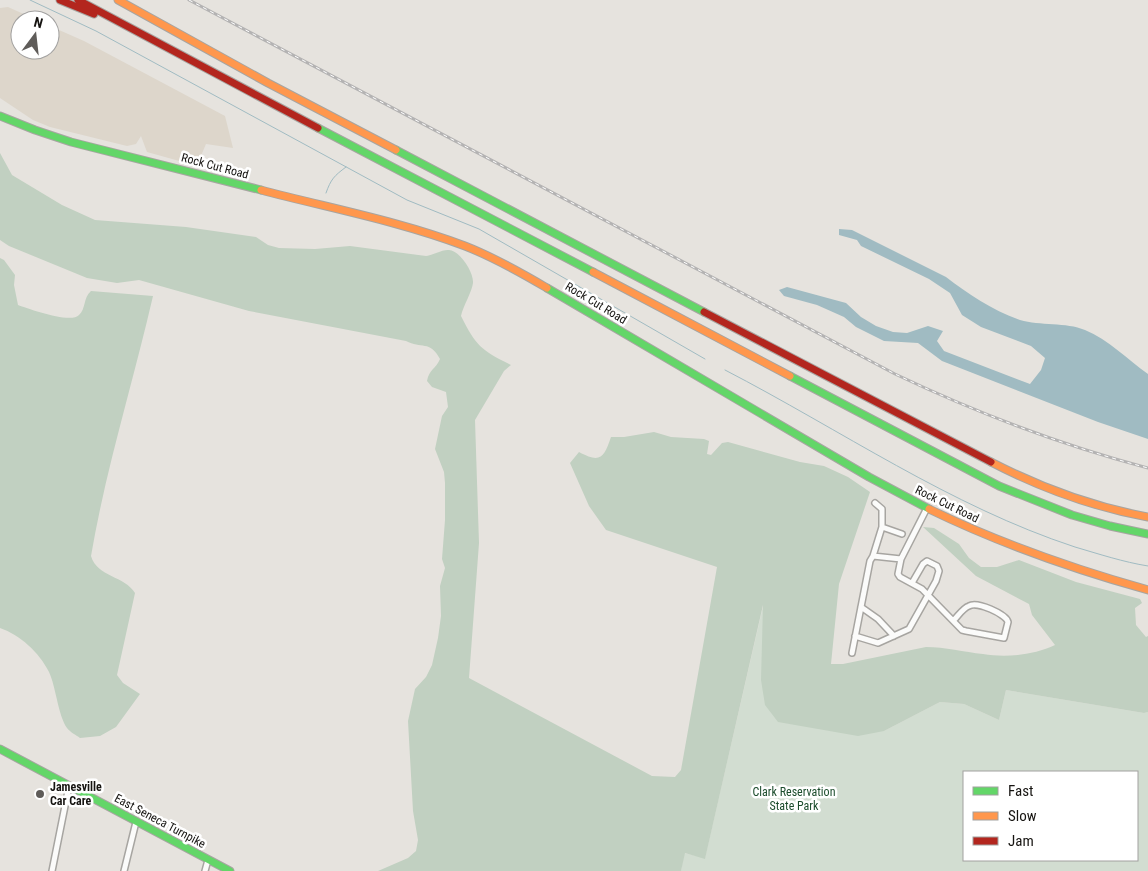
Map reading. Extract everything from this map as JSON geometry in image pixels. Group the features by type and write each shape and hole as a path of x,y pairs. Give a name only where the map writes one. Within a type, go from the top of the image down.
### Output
{"main road":[{"path":"60,0 172,51"},
{"path":"78,0 1008,490 1052,509 1088,521 1148,534"},
{"path":"118,0 268,83 1012,474 1080,501 1126,514 1148,517"},
{"name":"Rock Cut Road","path":"0,116 65,140 406,226 450,239 486,254 531,278 869,477 928,508 1013,546 1108,580 1148,590"},
{"name":"East Seneca Turnpike","path":"0,749 230,871"}],"street":[{"path":"852,653 870,561 882,527 882,509 875,503"},
{"path":"928,508 901,559 898,574 928,594 962,630 1004,638 1008,622 1005,617 976,604 967,606 954,620"},
{"path":"882,527 902,534"},
{"path":"873,556 901,559"},
{"path":"855,636 878,643 909,629 938,575 939,571 935,564 926,562 923,564 912,583"},
{"path":"861,607 878,619 894,636"},
{"path":"52,871 69,786"},
{"path":"124,871 136,822"},
{"path":"204,871 208,860"}],"shaded area":[{"path":"8,7 15,10 10,10 10,60 60,60 60,30 84,41 225,116 233,148 206,144 200,158 190,164 147,152 141,136 136,144 127,146 50,127 33,120 0,98 0,8"}],"green space":[{"path":"0,153 12,175 62,205 95,220 186,227 256,237 268,245 279,248 315,249 350,246 426,256 444,250 453,251 457,254 473,278 471,291 461,316 480,346 511,365 504,371 475,420 479,543 469,678 652,776 675,777 681,770 717,567 606,530 589,506 570,463 579,452 592,458 601,456 604,454 611,437 624,437 654,432 671,437 704,439 709,441 707,454 711,455 722,443 728,442 800,462 824,466 848,477 870,492 839,584 831,664 843,664 926,647 1010,656 1038,651 1055,645 1032,615 1029,604 976,576 923,527 934,528 959,544 969,558 981,567 997,567 1019,560 1076,582 1140,599 1142,603 1135,608 1136,625 1146,637 1148,636 1148,712 1144,713 1006,690 999,720 964,704 940,702 884,731 858,736 778,722 765,705 761,680 763,605 705,859 685,853 681,871 378,871 408,858 416,851 418,840 413,811 408,721 415,689 426,677 432,665 441,616 440,586 445,568 442,559 445,483 444,472 435,449 442,416 448,407 446,392 432,387 427,381 429,374 440,359 433,349 406,341 249,311 139,280 117,283 87,278 9,246 0,240"},
{"path":"0,258 4,260 15,275 14,285 18,305 50,315 68,318 79,315 91,291 153,296 112,458 91,556 99,568 125,583 135,593 117,675 123,683 140,694 116,727 100,736 80,738 68,729 61,716 51,678 45,665 22,640 0,628"},
{"name":"Clark Reservation State Park","path":"764,602 884,731 940,702 964,704 999,720 1006,690 1144,713 1148,712 1148,871 681,871 684,853 705,858"}],"water":[{"path":"839,229 852,230 946,277 982,302 1010,316 1028,322 1078,328 1102,339 1148,374 1148,439 1098,422 942,361 918,343 884,341 856,327 844,317 817,305 784,296 779,290 787,287 846,303 861,317 876,326 893,332 907,333 928,326 943,331 937,341 944,351 1030,384 1041,370 1045,358 1031,346 981,327 962,315 950,293 929,279 861,246 857,240 839,235"}],"waterway":[{"path":"30,0 96,31 407,200 479,229 705,359"},
{"path":"326,193 333,178 346,167"},
{"path":"725,370 897,466 984,510 1029,530 1075,547 1148,566"}],"railway":[{"path":"189,0 895,374 957,402 1020,427 1083,449 1148,468"}],"traffic: fast":[{"path":"0,116 71,142 261,190"},
{"path":"318,128 593,272"},
{"path":"396,150 704,312"},
{"path":"547,288 869,477 929,509"},
{"path":"790,376 999,486 1072,515 1148,534"},
{"path":"0,749 230,871"}],"traffic: slow":[{"path":"118,0 268,83 396,150"},
{"path":"261,190 389,222 440,237 486,255 547,288"},
{"path":"593,272 790,376"},
{"path":"991,462 1068,496 1107,508 1148,517"},
{"path":"929,509 982,533 1037,554 1148,590"}],"traffic: jam":[{"path":"60,0 94,14"},
{"path":"78,0 318,128"},
{"path":"704,312 991,462"}],"place":[{"name":"Jamesville Car Care","path":"40,794"}]}
